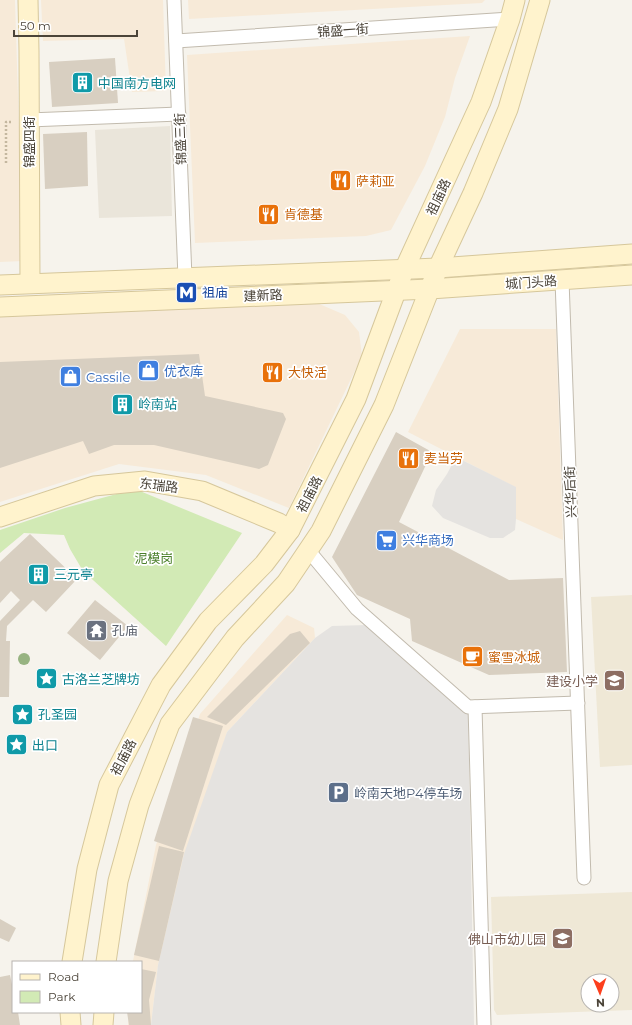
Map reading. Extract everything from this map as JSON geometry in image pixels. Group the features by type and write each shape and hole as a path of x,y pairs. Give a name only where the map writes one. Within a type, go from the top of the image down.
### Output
{"main road":[{"name":"锦盛四街","path":"28,0 30,283"},
{"name":"祖庙路","path":"72,961 87,869 109,785 161,685 203,627 264,564 290,530 356,399 396,289 481,102 510,19 515,0"},
{"path":"106,961 118,881 138,805 170,724 235,638 286,582 321,531 384,405 438,268 473,193 508,109 540,0"},
{"name":"城门头路","path":"404,270 632,254"},
{"name":"建新路","path":"0,284 404,270"},
{"name":"城门头路","path":"430,289 632,275"},
{"name":"建新路","path":"0,307 396,289 430,289"},
{"name":"东瑞路","path":"0,517 94,486 145,481 202,492 279,523 290,530"},
{"path":"70,1013 71,1025"},
{"path":"103,1025 104,1013"}],"street":[{"name":"锦盛三街","path":"174,0 185,278"},
{"name":"锦盛一街","path":"176,41 510,19"},
{"path":"29,120 179,114"},
{"name":"兴华后街","path":"562,280 584,878"},
{"path":"308,550 357,609 468,707 578,703"},
{"path":"475,707 484,1025"}],"shaded area":[{"path":"0,0 15,0 23,261 0,262"},
{"path":"41,0 163,0 166,91 132,92 124,39 43,41"},
{"path":"188,0 485,0 482,3 189,19"},
{"path":"470,36 455,78 445,117 425,166 391,230 366,236 195,243 187,55"},
{"path":"170,126 172,216 99,218 95,130"},
{"path":"317,303 345,315 359,332 362,356 289,508 206,475 119,464 0,502 0,315"},
{"path":"460,329 556,329 563,540 516,519 515,487 408,432"},
{"path":"456,457 516,487 515,530 503,538 490,538 443,518 432,506 436,490"},
{"name":"建设小学","path":"632,595 632,765 600,767 591,597"},
{"path":"287,615 314,628 315,638 227,732 158,965 151,1025 128,1025 129,1013 142,1013 142,961 133,961 156,845 200,714"},
{"name":"岭南天地P4停车场","path":"367,625 468,707 474,1025 151,1025 158,965 184,854 227,732 315,638 332,626"},
{"name":"佛山市幼儿园","path":"632,892 632,1010 620,1010 620,973 580,973 580,1012 497,1015 494,1010 491,897"}],"green space":[{"name":"泥模岗","path":"135,489 242,533 166,646 83,571 70,549 64,535 24,533 0,553 0,530 65,508"}],"building":[{"name":"中国南方电网","path":"115,58 118,103 52,107 49,62"},
{"path":"87,132 88,186 45,189 43,134"},
{"name":"岭南站","path":"199,354 205,396 283,413 286,419 268,465 259,469 154,445 114,445 89,454 83,441 0,468 0,362"},
{"name":"兴华商场","path":"396,432 432,452 399,522 509,580 563,578 567,672 489,675 412,641 410,619 357,595 332,557"},
{"name":"三元亭","path":"30,534 77,579 46,612 33,600 7,626 6,641 10,641 9,697 0,697 0,621 20,600 11,591 0,603 0,562"},
{"name":"孔庙","path":"95,600 128,626 100,660 67,633"},
{"path":"300,631 310,643 226,725 207,717 290,634"},
{"path":"193,717 223,726 183,851 154,841"},
{"path":"159,846 184,852 159,961 134,955"},
{"path":"0,919 16,928 9,942 0,938"},
{"path":"142,969 156,972 149,1000 151,1025 129,1025 127,1013 142,1013"},
{"path":"10,975 12,984 12,1013 18,1013 20,1025 0,1025 0,977"}],"place":[{"name":"中国南方电网","path":"83,83"},
{"name":"萨莉亚","path":"341,181"},
{"name":"肯德基","path":"269,214"},
{"name":"祖庙","path":"186,292"},
{"name":"优衣库","path":"148,371"},
{"name":"大快活","path":"273,372"},
{"name":"Cassile","path":"70,377"},
{"name":"岭南站","path":"122,404"},
{"name":"麦当劳","path":"409,458"},
{"name":"兴华商场","path":"387,540"},
{"name":"三元亭","path":"39,574"},
{"name":"孔庙","path":"97,630"},
{"name":"蜜雪冰城","path":"473,657"},
{"name":"古洛兰芝牌坊","path":"47,679"},
{"name":"建设小学","path":"614,681"},
{"name":"孔圣园","path":"23,714"},
{"name":"出口","path":"17,745"},
{"name":"岭南天地P4停车场","path":"338,793"},
{"name":"佛山市幼儿园","path":"562,939"}]}
